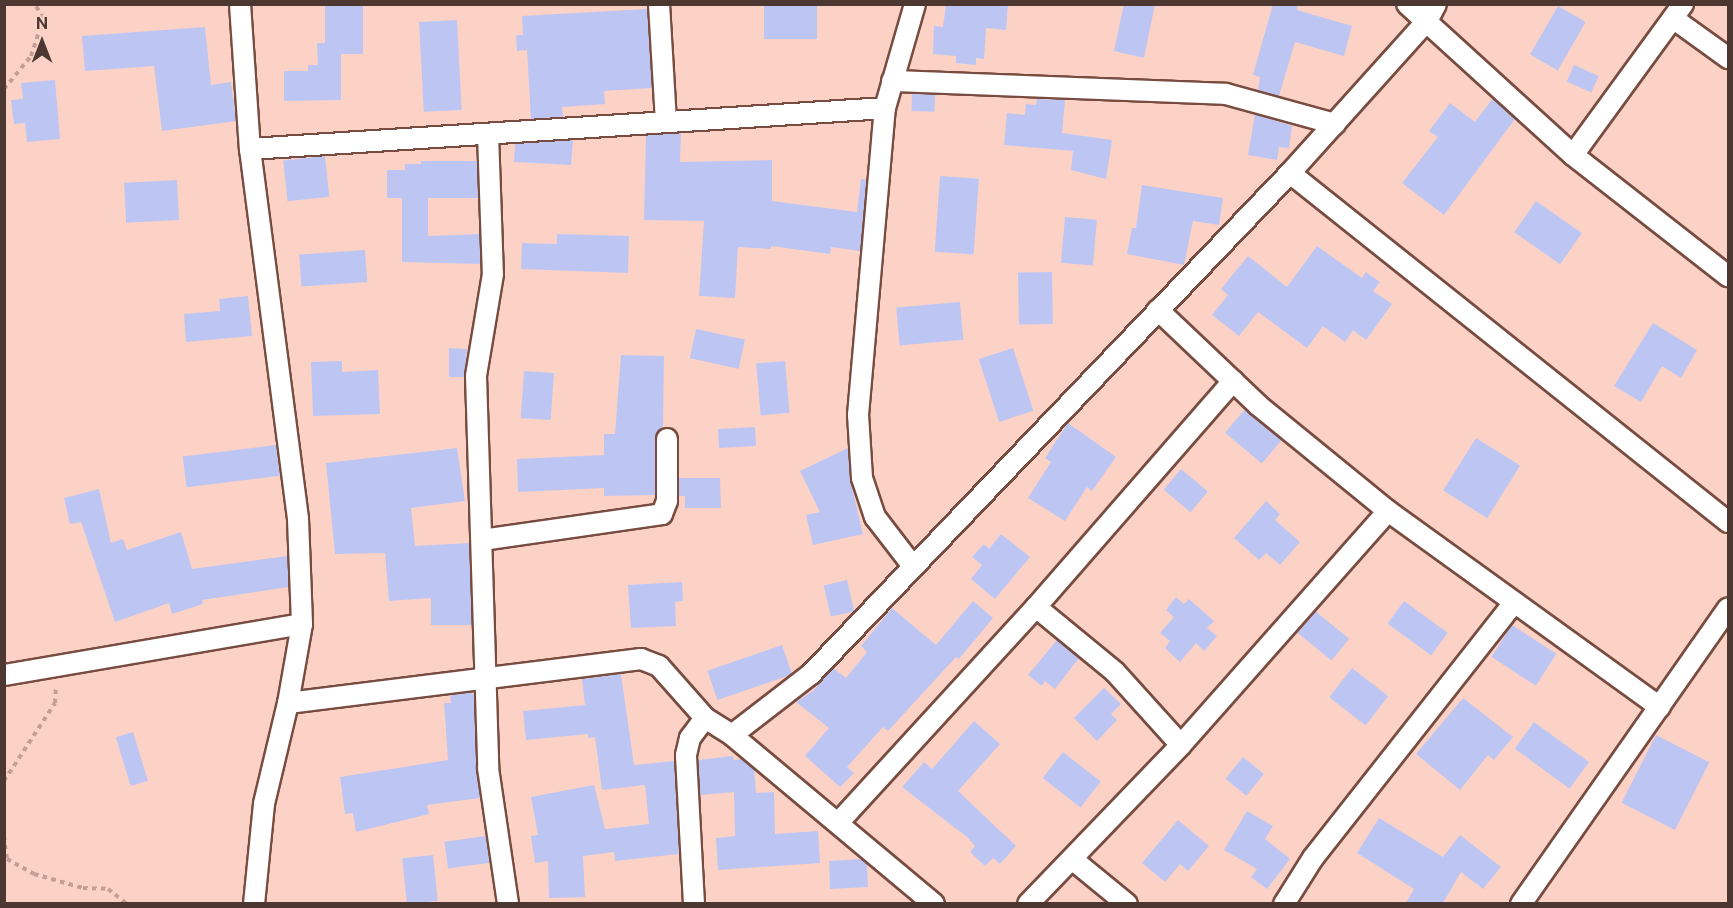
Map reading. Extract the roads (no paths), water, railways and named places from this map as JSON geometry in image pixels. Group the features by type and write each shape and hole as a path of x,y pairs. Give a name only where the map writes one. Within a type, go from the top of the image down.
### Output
{"street":[{"path":"240,4 250,149 298,519 302,624 288,703 264,804 254,903"},
{"path":"659,4 666,122"},
{"path":"912,565 874,517 862,478 859,436 863,348 885,108 915,4"},
{"path":"1407,4 1431,13 1573,155 1728,276"},
{"path":"1573,155 1679,12 1728,58"},
{"path":"732,735 811,675 912,565 1290,174 1431,13"},
{"path":"892,81 1226,94 1335,124"},
{"path":"250,149 885,108"},
{"path":"488,134 493,274 476,376 488,768 508,903"},
{"path":"1290,174 1728,522"},
{"path":"1158,310 1233,381 1388,510 1660,707"},
{"path":"838,823 1036,607 1233,381"},
{"path":"482,540 662,514 667,501 667,439"},
{"path":"1028,903 1181,745 1388,510"},
{"path":"1284,903 1313,858 1514,603"},
{"path":"1036,607 1115,672 1181,745"},
{"path":"1521,903 1728,608"},
{"path":"4,675 302,624"},
{"path":"288,703 641,660 659,666 705,718 732,735 934,903"},
{"path":"694,903 686,755 690,738 705,718"},
{"path":"1072,859 1127,903"}]}
